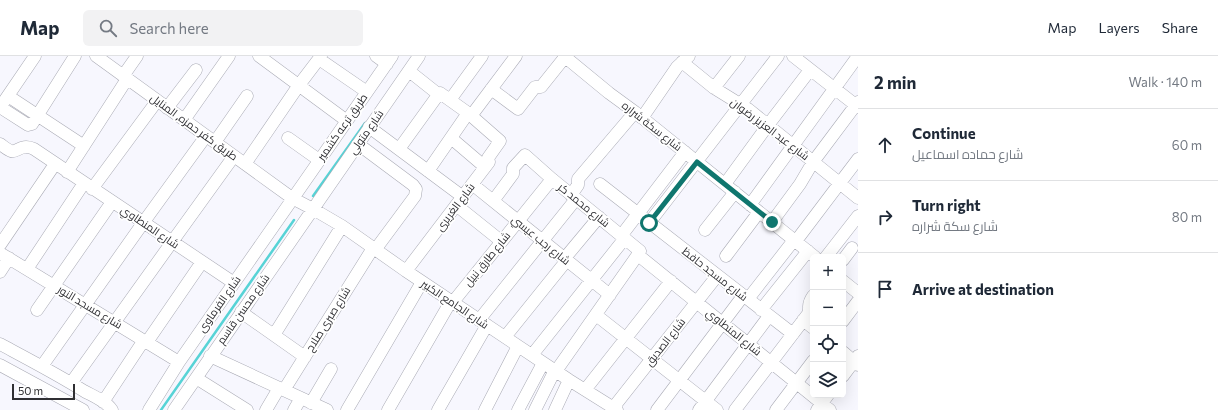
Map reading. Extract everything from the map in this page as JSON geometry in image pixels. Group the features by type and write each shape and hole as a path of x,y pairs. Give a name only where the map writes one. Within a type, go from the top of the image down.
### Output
{"street":[{"path":"35,56 0,107 34,120 84,146"},
{"path":"34,120 75,56"},
{"name":"طريق كفر حمزه, المنايل","path":"96,56 292,198"},
{"path":"67,172 137,56"},
{"path":"184,120 229,56"},
{"path":"259,56 271,60 299,85 348,121"},
{"path":"376,56 389,60"},
{"name":"شارع متولي","path":"313,209 419,56"},
{"path":"450,100 482,56"},
{"path":"428,171 469,114 491,89 516,56"},
{"path":"491,89 518,108 535,87 541,87 564,56"},
{"name":"شارع سكة شراره","path":"564,56 686,152 811,254"},
{"path":"714,88 739,56"},
{"path":"649,223 778,56"},
{"path":"772,222 800,184 813,162 857,105 793,56"},
{"path":"726,256 793,145 858,56"},
{"path":"245,164 320,57 367,92"},
{"path":"438,410 483,322 574,197 578,185 578,179 638,115 686,59"},
{"name":"شارع عبد العزيز رضوان","path":"686,59 714,88 740,104 768,125 858,198"},
{"name":"طريق ترعه كشمير","path":"292,198 348,121 389,60"},
{"path":"27,269 88,186 162,104 196,70"},
{"path":"409,70 438,95 440,93 469,114"},
{"path":"705,230 768,125 810,70"},
{"path":"399,149 438,95"},
{"path":"8,96 34,120"},
{"path":"42,366 143,223 210,139 247,96"},
{"name":"شارع الغريرى","path":"406,271 489,162 488,158 500,141 469,114"},
{"path":"369,127 428,171 501,241"},
{"path":"288,138 319,160"},
{"path":"451,138 485,167"},
{"name":"شارع صبرى صلاح","path":"266,410 305,357 374,249 415,196 416,189 413,185 358,144"},
{"name":"شارع المنطاوي","path":"1,146 12,151 23,147 30,148 234,283"},
{"path":"532,355 591,280 638,214 686,152"},
{"name":"شارع محمد كر","path":"492,200 513,174 513,168 525,155 639,250 640,252 638,255"},
{"path":"72,383 234,156"},
{"path":"657,410 722,323 795,241 858,159"},
{"path":"0,245 55,164"},
{"name":"شارع طارق نبيل","path":"388,410 452,302 552,179"},
{"name":"شارع رجب عيسي","path":"472,184 610,295"},
{"name":"شارع مسجد حافظ","path":"600,184 793,334"},
{"name":"شارع الجامع الكبير","path":"292,198 342,226 422,282 585,390 597,405 615,409"},
{"name":"شارع الفرماوى","path":"149,410 179,362 292,198"},
{"path":"37,310 112,202"},
{"name":"شارع محسن قاسم","path":"180,408 210,356 313,209"},
{"path":"828,254 858,216"},
{"path":"505,337 599,218"},
{"path":"274,335 342,226"},
{"path":"846,256 852,248"},
{"path":"535,410 556,371 638,255"},
{"name":"شارع المنطاوي","path":"638,255 824,405"},
{"path":"703,406 748,344 765,313 810,255"},
{"path":"0,272 5,256"},
{"name":"شارع مسجد النور","path":"5,256 179,362"},
{"path":"0,344 72,383 108,406 146,341 202,262"},
{"name":"شارع الصديق","path":"615,409 717,276"},
{"path":"585,390 671,281"},
{"path":"347,410 422,282"},
{"path":"846,283 858,293"},
{"path":"735,410 808,313 808,304 810,301"},
{"path":"846,317 858,301"},
{"path":"241,312 305,357"},
{"path":"596,315 679,380 703,406 717,410"},
{"path":"803,320 810,326"},
{"path":"485,410 518,346"},
{"path":"846,354 857,361 846,373"},
{"path":"210,356 282,389 308,404 327,410"},
{"path":"776,410 812,362"},
{"path":"518,410 544,363"},
{"path":"0,365 82,410"},
{"path":"294,410 308,404 331,369"},
{"path":"196,378 247,410"},
{"path":"555,410 569,380"}],"waterway":[{"path":"313,196 365,123"},
{"path":"161,410 294,220"}],"route":[{"path":"649,223 697,162 772,222"}]}
